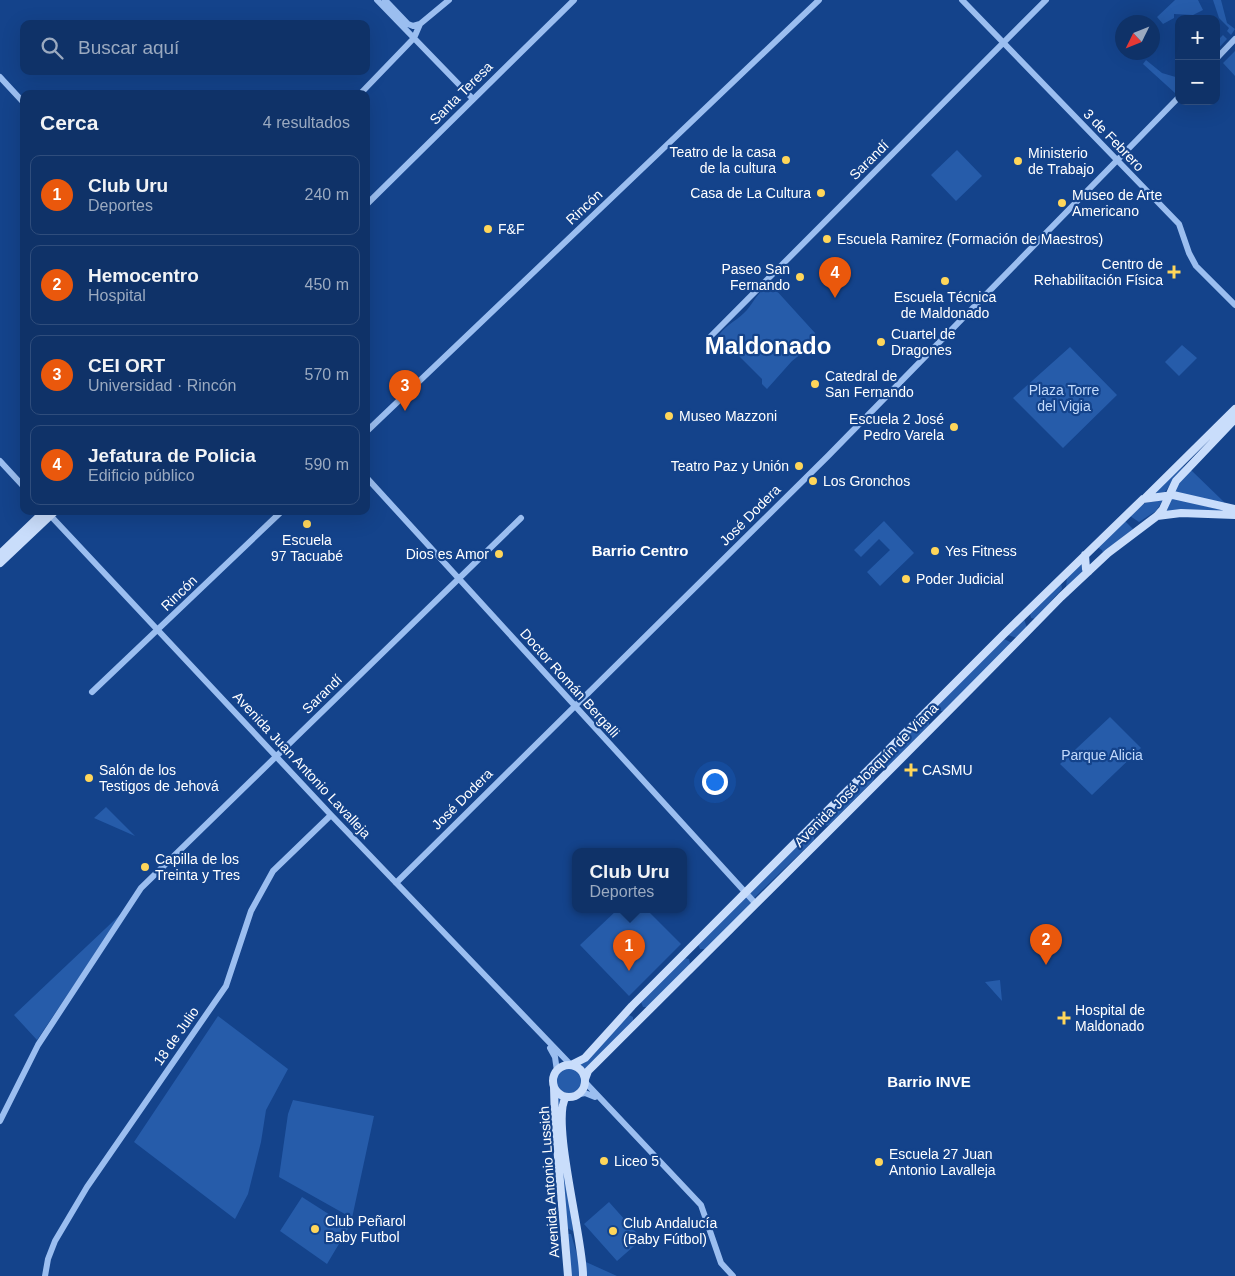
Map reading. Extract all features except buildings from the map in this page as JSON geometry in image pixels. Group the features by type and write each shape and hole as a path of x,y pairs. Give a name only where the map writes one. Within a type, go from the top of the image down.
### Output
{"main road":[{"name":"Avenida José Joaquín de Viana","path":"571,1065 585,1058 632,1006 1088,552 1235,409"},
{"name":"Avenida José Joaquín de Viana","path":"585,1080 588,1071 1061,597 1101,559 1157,516 1182,473 1235,419"},
{"path":"1143,499 1169,495 1235,509"},
{"path":"1157,516 1181,513 1235,515"},
{"path":"0,554 46,515"},
{"path":"0,563 46,515"},
{"path":"1088,572 1086,569 1088,552 1099,550 1101,559"},
{"path":"1061,597 1064,587 1062,578"},
{"path":"571,1065 582,1071 585,1080 580,1094 566,1097 561,1095 554,1087 554,1076 556,1071 564,1066 571,1065"},
{"name":"Avenida Antonio Lussich","path":"554,1087 555,1122 568,1276"},
{"name":"Avenida Antonio Lussich","path":"566,1097 561,1108 564,1140 571,1206 581,1255 583,1276"}],"street":[{"path":"377,0 473,99"},
{"path":"385,0 408,24 413,26 420,24 449,0"},
{"name":"Santa Teresa","path":"370,201 574,0"},
{"name":"Rincón","path":"370,428 819,0"},
{"name":"3 de Febrero","path":"962,0 1179,224 1189,253 1196,266 1235,305"},
{"name":"Sarandí","path":"710,337 1046,0"},
{"path":"364,90 414,38 420,24"},
{"path":"1220,55 1235,39"},
{"path":"0,77 20,100"},
{"name":"José Dodera","path":"396,883 828,456 1175,101"},
{"path":"0,461 20,483"},
{"name":"Doctor Román Bergalli","path":"370,481 756,904"},
{"name":"Avenida Juan Antonio Lavalleja","path":"52,515 157,631 540,1036 571,1065"},
{"name":"Rincón","path":"92,692 278,515"},
{"name":"Sarandí","path":"0,1121 38,1046 142,888 521,518"},
{"name":"18 de Julio","path":"45,1276 48,1259 55,1241 87,1187 226,986 251,911 273,872 332,816"},
{"name":"Avenida Juan Antonio Lavalleja","path":"540,1036 554,1053 556,1071"},
{"path":"585,1080 701,1205 721,1263 734,1276"},
{"path":"580,1094 590,1094 610,1109"}],"green space":[{"path":"1175,0 1198,0 1203,10 1193,15 1174,14 1174,18 1163,24 1159,15"},
{"path":"1213,0 1221,0 1227,23 1235,29 1231,35 1227,31 1229,28 1220,19 1220,15 1218,15"},
{"path":"1223,35 1227,39 1220,47 1220,38"},
{"path":"1235,51 1235,76 1223,63"},
{"path":"1146,60 1162,73 1175,77 1175,93 1143,64"},
{"path":"957,150 982,176 956,201 931,175"},
{"path":"768,287 775,289 815,333 816,342 792,361 767,389 762,384 762,379 731,348 725,349 718,338 722,331 747,310 761,291"},
{"path":"1182,345 1197,358 1179,376 1165,362"},
{"name":"Plaza Torre del Vigia","path":"1070,347 1117,395 1063,448 1013,398"},
{"path":"1185,465 1165,492 1151,494"},
{"path":"1191,470 1224,502 1223,504 1174,492 1180,480"},
{"path":"1172,498 1226,511 1226,512 1166,511"},
{"path":"1163,500 1156,511 1139,522 1130,516 1145,503"},
{"path":"1124,520 1133,529 1103,553 1097,547"},
{"path":"884,521 914,553 880,586 867,572 890,550 879,539 861,557 854,550"},
{"path":"1082,561 1084,571 1066,588 1067,577"},
{"path":"1061,583 1062,589 1036,619 1031,618 1030,613"},
{"path":"1024,619 1027,628 1017,638 1008,635"},
{"path":"1004,639 1012,643 944,711 938,711 937,706"},
{"name":"Parque Alicia","path":"1110,717 1141,748 1092,795 1060,764"},
{"path":"924,719 929,721 929,725 886,769 882,768 881,765"},
{"path":"871,774 874,777 873,781 829,825 825,826 823,819"},
{"path":"106,807 135,836 94,818"},
{"path":"809,834 814,835 814,840 754,898 749,893"},
{"path":"745,897 752,903 705,949 700,949 698,944"},
{"path":"123,912 37,1040 14,1015"},
{"path":"614,913 650,913 681,944 629,996 580,945"},
{"path":"684,958 689,959 690,964 647,1007 643,1007 641,1002"},
{"path":"1000,980 1002,1001 985,982"},
{"path":"629,1015 633,1017 633,1021 585,1069 580,1064"},
{"path":"218,1016 288,1069 266,1110 261,1142 248,1194 235,1219 134,1142"},
{"path":"569,1067 578,1071 582,1080 578,1089 569,1093 560,1089 556,1080 560,1071"},
{"path":"558,1096 561,1098 559,1106 560,1121 573,1231 567,1228 557,1121"},
{"path":"293,1100 374,1116 352,1218 279,1177 288,1114"},
{"name":"Club Peñarol Baby Futbol","path":"302,1197 349,1227 327,1264 280,1231"},
{"name":"Club Andalucía (Baby Fútbol)","path":"609,1202 642,1239 617,1261 584,1224"},
{"path":"568,1234 571,1234 580,1265 580,1276 571,1276"},
{"path":"586,1262 617,1276 586,1276"}],"place":[{"name":"Teatro de la casa de la cultura","path":"786,160"},
{"name":"Ministerio de Trabajo","path":"1018,161"},
{"name":"Casa de La Cultura","path":"821,193"},
{"name":"Museo de Arte Americano","path":"1062,203"},
{"name":"F&F","path":"488,229"},
{"name":"Escuela Ramirez (Formación de Maestros)","path":"827,239"},
{"name":"Centro de Rehabilitación Física","path":"1174,272"},
{"name":"Paseo San Fernando","path":"800,277"},
{"name":"Escuela Técnica de Maldonado","path":"945,281"},
{"name":"Jefatura de Policia","path":"835,298"},
{"name":"Cuartel de Dragones","path":"881,342"},
{"name":"Catedral de San Fernando","path":"815,384"},
{"name":"CEI ORT","path":"405,411"},
{"name":"Museo Mazzoni","path":"669,416"},
{"name":"Escuela 2 José Pedro Varela","path":"954,427"},
{"name":"Teatro Paz y Unión","path":"799,466"},
{"name":"Los Gronchos","path":"813,481"},
{"name":"Escuela 97 Tacuabé","path":"307,524"},
{"name":"Yes Fitness","path":"935,551"},
{"name":"Dios es Amor","path":"499,554"},
{"name":"Poder Judicial","path":"906,579"},
{"name":"CASMU","path":"911,770"},
{"name":"Salón de los Testigos de Jehová","path":"89,778"},
{"name":"Capilla de los Treinta y Tres","path":"145,867"},
{"name":"Hemocentro","path":"1046,965"},
{"name":"Club Uru","path":"629,971"},
{"name":"Hospital de Maldonado","path":"1064,1018"},
{"name":"Liceo 5","path":"604,1161"},
{"name":"Escuela 27 Juan Antonio Lavalleja","path":"879,1162"},
{"name":"Club Peñarol Baby Futbol","path":"315,1229"},
{"name":"Club Andalucía (Baby Fútbol)","path":"613,1231"}],"district":[{"name":"Maldonado","path":"768,345"},
{"name":"Barrio Centro","path":"640,550"},
{"name":"Barrio INVE","path":"929,1081"}]}
